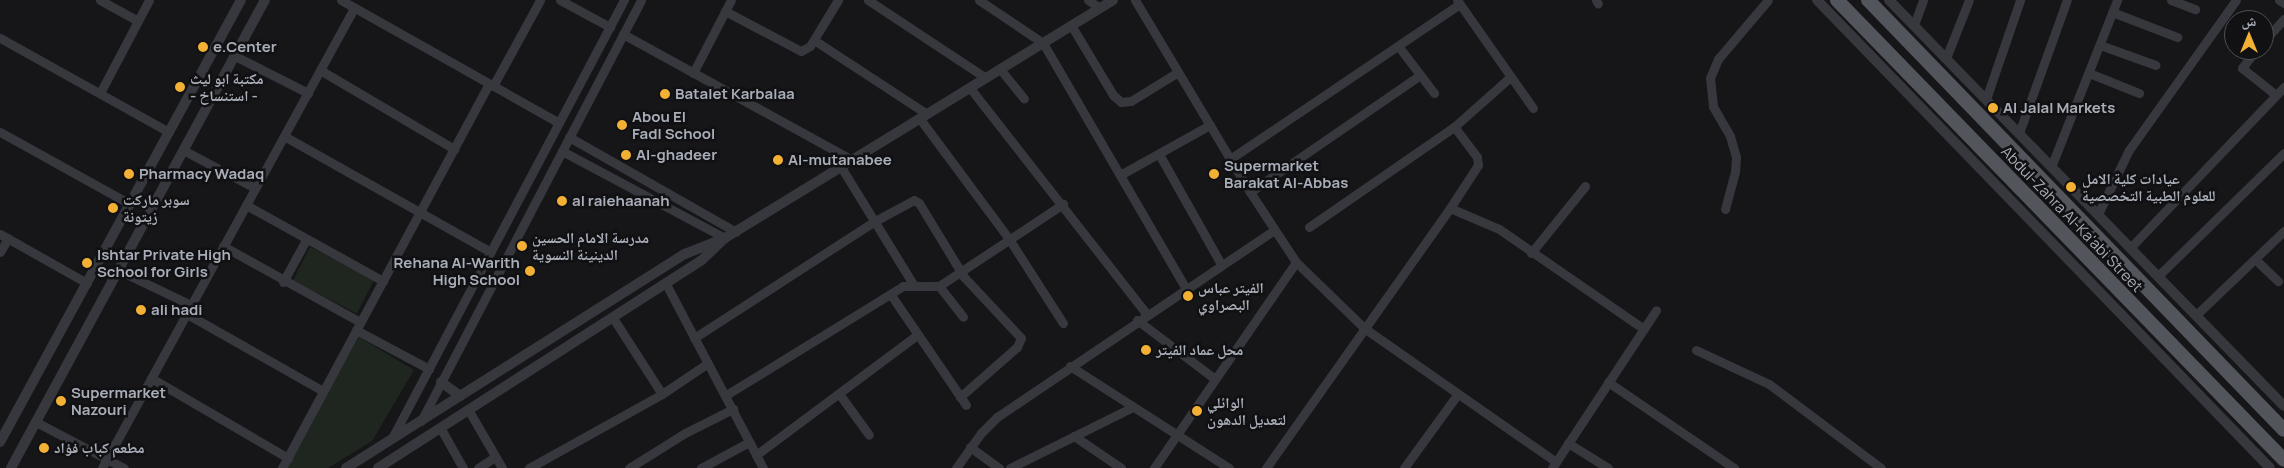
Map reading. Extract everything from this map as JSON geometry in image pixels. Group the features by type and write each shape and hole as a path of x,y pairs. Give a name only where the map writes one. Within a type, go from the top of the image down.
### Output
{"main road":[{"name":"Abdul-Zahra Al-Ka'abi Street","path":"1837,0 2284,460"},
{"name":"Abdul-Zahra Al-Ka'abi Street","path":"1868,0 2284,430"},
{"path":"2102,273 2115,268 2118,257"},
{"path":"2134,305 2140,293 2150,290"}],"street":[{"path":"100,0 138,20"},
{"path":"100,93 149,0"},
{"path":"0,442 241,0"},
{"path":"11,468 265,0"},
{"path":"343,0 559,124"},
{"path":"282,468 454,149 540,0"},
{"path":"560,0 610,27"},
{"path":"392,438 624,0"},
{"path":"421,420 641,0"},
{"path":"692,73 731,0"},
{"path":"725,11 798,51 808,49 838,0"},
{"path":"868,0 986,78"},
{"path":"979,0 1043,43 1185,287"},
{"path":"1088,0 1100,8"},
{"path":"346,468 685,254 736,232 1113,0"},
{"path":"1135,0 1250,192 1296,262 1364,328 1554,465 1656,310"},
{"path":"1724,209 1735,172 1736,157 1730,136 1710,99 1710,78 1718,59 1768,0"},
{"path":"1817,0 2270,468"},
{"path":"1889,0 2284,406"},
{"path":"1914,25 1923,0"},
{"path":"1946,58 1969,0"},
{"path":"1986,99 2020,0"},
{"path":"2019,133 2068,0"},
{"path":"2051,167 2117,0"},
{"path":"2171,0 2195,10"},
{"path":"2098,214 2129,150 2236,0"},
{"path":"2279,0 2284,3"},
{"path":"1230,159 1399,47 1458,2 1509,78 1533,108"},
{"path":"102,468 354,8"},
{"path":"2112,12 2177,37"},
{"path":"2274,30 2284,20"},
{"path":"1071,25 1113,95 1121,102 1131,101 1178,72"},
{"path":"623,34 852,160"},
{"path":"0,38 169,132"},
{"path":"814,40 923,116 1010,239 1063,323"},
{"path":"2100,44 2156,65"},
{"path":"1399,47 1434,93"},
{"path":"235,56 308,93"},
{"path":"2248,60 2242,68 2276,95"},
{"path":"1000,69 1024,99"},
{"path":"320,70 454,149"},
{"path":"2089,73 2139,93"},
{"path":"1250,192 1420,75"},
{"path":"1309,227 1454,126 1509,78"},
{"path":"970,88 1063,204 1146,313"},
{"path":"2130,248 2284,88"},
{"path":"1120,175 1210,125"},
{"path":"1266,468 1450,208 1478,165 1477,157 1454,126"},
{"path":"0,132 130,204"},
{"path":"284,136 491,252"},
{"path":"569,137 736,232"},
{"path":"183,150 255,188"},
{"path":"562,151 725,238"},
{"path":"2158,276 2284,153"},
{"path":"1159,154 1221,264"},
{"path":"841,167 913,284"},
{"path":"1531,254 1586,186"},
{"path":"694,338 875,221 908,201 916,201 960,272 1020,335 1021,342 960,397"},
{"path":"726,395 891,294 913,284 939,286 1063,204"},
{"path":"246,205 383,281"},
{"path":"1450,208 1499,229 1531,254 1644,329"},
{"path":"956,468 970,447 997,418 1146,313 1274,230"},
{"path":"2196,316 2284,231"},
{"path":"0,252 4,236 87,283"},
{"path":"378,468 666,284 702,260 725,238"},
{"path":"283,282 306,240"},
{"path":"223,246 429,369"},
{"path":"2255,258 2278,281"},
{"path":"1154,468 1296,262"},
{"path":"118,270 191,305"},
{"path":"666,284 763,468"},
{"path":"939,286 963,318"},
{"path":"891,294 966,406"},
{"path":"186,314 323,391"},
{"path":"613,318 662,394"},
{"path":"1137,320 1215,379"},
{"path":"756,455 840,395 918,335"},
{"path":"1696,350 1769,384 1821,426 1880,468"},
{"path":"529,468 545,464 662,394 708,363"},
{"path":"1070,366 1229,468"},
{"path":"151,378 288,458"},
{"path":"441,382 460,396"},
{"path":"1608,382 1734,468"},
{"path":"419,388 434,395"},
{"path":"840,395 870,435"},
{"path":"1404,468 1456,395"},
{"path":"1010,468 1134,407"},
{"path":"629,468 685,433 733,409"},
{"path":"469,411 502,468"},
{"path":"36,422 124,468"},
{"path":"441,429 463,468"},
{"path":"1074,436 1121,468"},
{"path":"701,468 749,442"},
{"path":"1568,443 1608,468"},
{"path":"970,447 999,468"},
{"path":"478,468 495,457"}],"shaded area":[{"path":"310,247 374,280 357,314 293,281"},
{"path":"359,337 414,370 372,441 328,468 286,468"}],"place":[{"name":"e.Center","path":"203,47"},
{"name":"مكتبة ابو ليث - استنساخ -","path":"180,87"},
{"name":"Batalet Karbalaa","path":"665,94"},
{"name":"Al Jalal Markets","path":"1993,108"},
{"name":"Abou El Fadl School","path":"622,125"},
{"name":"Al-ghadeer","path":"626,155"},
{"name":"Al-mutanabee","path":"778,160"},
{"name":"Pharmacy Wadaq","path":"129,174"},
{"name":"Supermarket Barakat Al-Abbas","path":"1214,174"},
{"name":"عيادات كلية الامل للعلوم الطبية التخصصية","path":"2071,187"},
{"name":"al raiehaanah","path":"562,201"},
{"name":"سوبر ماركت زيتونة","path":"113,208"},
{"name":"مدرسة الامام الحسين الدينينة النسوية","path":"522,246"},
{"name":"Ishtar Private High School for Girls","path":"87,263"},
{"name":"Rehana Al-Warith High School","path":"530,271"},
{"name":"الفيتر عباس البصراوي","path":"1188,296"},
{"name":"ali hadi","path":"141,310"},
{"name":"محل عماد الفيتر","path":"1146,350"},
{"name":"Supermarket Nazouri","path":"61,401"},
{"name":"الوائلي لتعديل الدهون","path":"1197,411"},
{"name":"مطعم كباب فؤاد","path":"44,448"}]}
